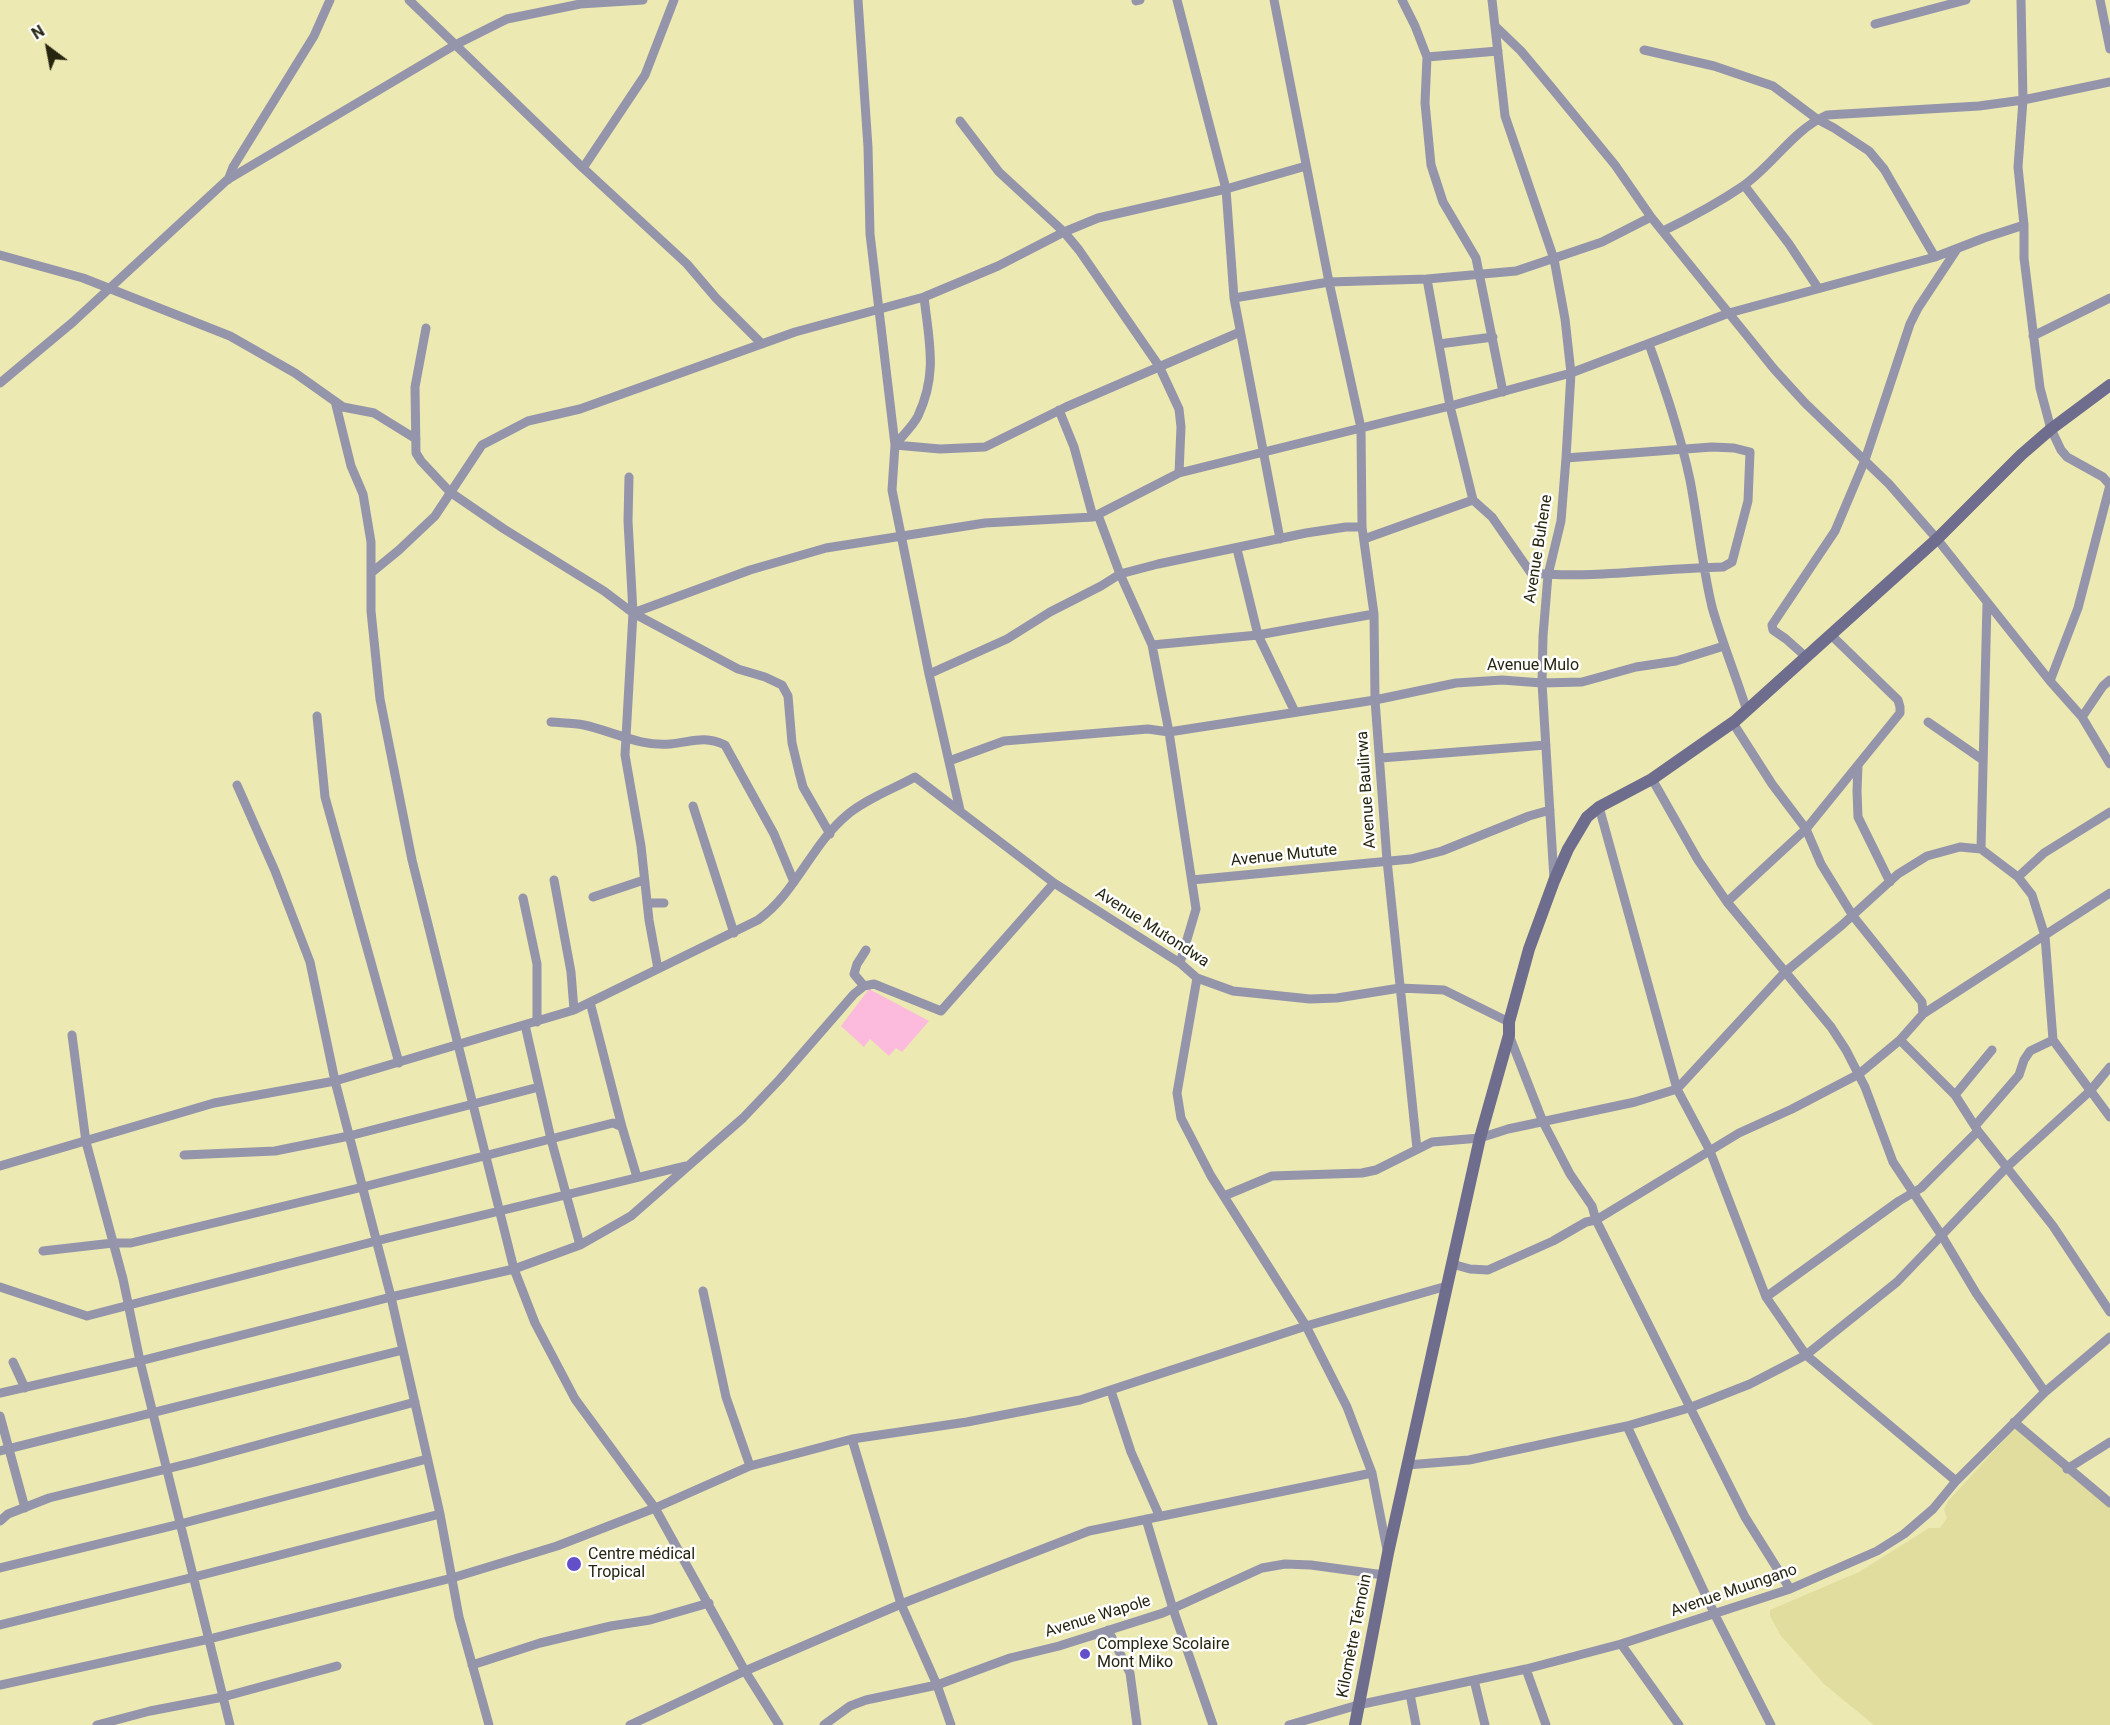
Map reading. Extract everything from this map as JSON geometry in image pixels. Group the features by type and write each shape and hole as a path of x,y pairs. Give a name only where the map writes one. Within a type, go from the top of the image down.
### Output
{"main road":[{"path":"1599,807 1652,779 1748,711 1805,656 1937,539 2021,455 2051,429 2110,385"},
{"name":"Kilomètre Témoin","path":"1355,1725 1388,1553 1480,1138 1529,948 1568,849 1587,817 1599,807"}],"street":[{"path":"227,180 314,36 330,0"},
{"path":"409,0 583,168 687,264 716,298 762,344"},
{"path":"0,383 110,288 227,180 455,45 507,19 580,4 643,0"},
{"path":"583,168 645,75 674,0"},
{"path":"858,0 868,147 870,234 895,446 892,490 929,674 960,810"},
{"path":"1177,0 1226,189 1234,298 1280,539"},
{"name":"Avenue Baulirwa","path":"1274,0 1329,282 1361,428 1362,527 1374,614 1376,700 1388,860 1417,1149"},
{"path":"1402,0 1427,57 1425,103 1431,165 1443,202 1476,258 1503,392"},
{"name":"Avenue Buhene","path":"1492,0 1505,116 1554,259 1565,319 1571,374 1560,520 1548,575 1542,683 1554,881"},
{"path":"1875,24 1966,0"},
{"path":"2021,0 2023,100 2018,167 2024,225 2024,258 2040,388 2051,429 2061,450 2067,457 2103,477 2110,485 2078,608 2050,681"},
{"path":"2100,0 2110,49"},
{"path":"1495,26 1521,51 1615,165 1651,217 1790,386 1865,460 1937,539 2050,681 2082,717 2110,764"},
{"path":"1644,50 1714,66 1773,86 1817,119 1877,158 1935,257"},
{"path":"1427,57 1498,51"},
{"path":"1663,231 1744,185 1817,119 1827,115 1913,111 2023,100 2110,82"},
{"path":"960,121 999,172 1064,232 1079,250 1159,366 1179,409 1181,427 1179,473"},
{"path":"371,573 435,516 482,446 524,423 580,409 795,332 924,297 998,266 1064,232 1098,218 1226,189 1306,166"},
{"path":"1744,185 1790,244 1818,288"},
{"path":"1234,298 1329,282 1426,279 1516,271 1602,242 1651,217"},
{"path":"633,613 750,570 826,548 985,523 1096,516 1179,473 1571,374 1730,313 1935,257 2024,225"},
{"path":"1805,656 1773,630 1772,625 1835,531 1865,460 1910,324 1957,249"},
{"path":"0,255 83,278 230,336 295,373 343,406 374,413 416,439"},
{"path":"1426,279 1450,406 1473,500 1492,517 1531,573 1548,575 1634,574 1724,567 1732,562 1748,501 1750,452 1734,448 1712,447 1566,458"},
{"path":"895,446 917,418 929,383 932,367 924,297"},
{"path":"2033,336 2110,298"},
{"path":"0,1166 214,1103 335,1081 574,1010 734,933 768,913 830,834 801,779 792,743 788,696 782,685 738,669 633,613 596,585 504,529 450,492 418,458 415,387 426,328"},
{"path":"895,446 939,449 985,447 1059,410 1240,332"},
{"path":"1439,344 1492,337"},
{"path":"1649,344 1673,412 1690,481 1703,567 1724,646 1748,711"},
{"path":"335,401 351,466 363,494 371,542 371,611 380,699 412,860 513,1269 535,1323 575,1399 655,1508 745,1671 778,1725"},
{"path":"1059,410 1074,447 1096,516 1152,645 1169,732 1196,909 1180,963"},
{"path":"629,477 628,521 633,613 626,737 627,776 641,846 647,903 658,969"},
{"path":"1364,539 1473,500"},
{"path":"929,674 1007,639 1050,612 1120,574 1280,539 1346,527 1362,527"},
{"path":"1237,549 1258,635 1295,712"},
{"path":"1981,849 1987,603"},
{"path":"1152,645 1258,635 1318,626 1374,614"},
{"path":"1727,902 1806,829 1900,713 1898,700 1830,634"},
{"name":"Avenue Mulo","path":"949,761 1004,741 1148,729 1169,732 1376,700 1456,683 1502,680 1542,683 1582,682 1636,668 1676,661 1724,646"},
{"path":"2082,717 2103,686 2110,680"},
{"path":"317,716 327,808 399,1063"},
{"path":"551,722 582,725 644,743 670,744 700,739 713,740 725,745 774,834 794,882"},
{"path":"1928,722 1983,760"},
{"path":"1733,723 1772,784 1806,829 1821,864 1853,916 1919,998 1924,1008 1923,1014"},
{"path":"1381,758 1546,745"},
{"path":"1858,766 1858,818 1890,882"},
{"name":"Avenue Mutondwa","path":"830,834 847,815 915,777 1054,883 1180,963 1197,978 1233,991 1310,999 1337,998 1400,988 1444,990 1509,1028"},
{"path":"1652,779 1698,860 1727,902 1831,1027 1859,1074 1880,1122 1893,1162 1976,1293 2045,1392"},
{"path":"237,785 275,870 310,962 335,1081 391,1297 415,1402 440,1514 459,1617 489,1725"},
{"path":"693,806 734,933"},
{"path":"1599,807 1677,1089 1710,1151 1766,1297 1806,1355 1956,1481"},
{"name":"Avenue Mutute","path":"1192,880 1411,859 1442,851 1529,816 1550,810"},
{"path":"2018,877 2044,853 2110,812"},
{"path":"1224,1196 1272,1176 1362,1173 1376,1170 1417,1149 1444,1140 1480,1138 1635,1102 1677,1089 1784,973 1853,916 1898,874 1927,856 1960,847 1981,849 2018,877 2032,895 2045,936 2053,1040 2110,1117"},
{"path":"554,879 571,972 574,1010"},
{"path":"593,897 644,880"},
{"path":"0,1394 513,1269 580,1245 631,1216 743,1118 854,994 874,984 941,1011 1054,883"},
{"path":"1452,1264 1470,1269 1488,1270 1553,1241 1586,1222 1596,1220 1739,1133 1792,1109 1859,1074 1900,1040 1923,1014 2110,893"},
{"path":"523,898 537,964 537,1022"},
{"path":"647,903 664,903"},
{"path":"864,987 854,974 866,950"},
{"path":"1197,978 1177,1093 1181,1118 1224,1196 1306,1326 1347,1407 1372,1473 1388,1553"},
{"path":"591,1002 637,1177"},
{"path":"525,1025 580,1245"},
{"path":"1509,1028 1543,1122 1570,1174 1592,1206 1596,1220 1745,1517 1790,1589"},
{"path":"72,1035 86,1142 129,1306 140,1361 230,1725"},
{"path":"1900,1040 1954,1095 2053,1226 2110,1311"},
{"path":"1766,1297 1912,1192 1922,1188 1977,1128 2019,1075 2030,1051 2053,1040"},
{"path":"1954,1095 1992,1050"},
{"path":"1407,1465 1469,1460 1627,1426 1689,1408 1750,1384 1806,1355 1897,1282 2007,1167 2090,1091 2110,1067"},
{"path":"184,1155 275,1151 349,1136 539,1087"},
{"path":"43,1251 131,1243 613,1123 622,1127"},
{"path":"0,1287 87,1316 376,1241 688,1166"},
{"path":"0,1685 209,1638 452,1578 558,1546 655,1508 750,1466 852,1439 978,1420 1080,1400 1306,1326 1447,1286"},
{"path":"703,1291 726,1397 750,1466"},
{"name":"Avenue Muungano","path":"1289,1725 1358,1705 1527,1669 1622,1644 1790,1589 1877,1551 1904,1534 1933,1509 1956,1481 2014,1422 2045,1392 2110,1337"},
{"path":"4,1450 403,1350"},
{"path":"12,1362 25,1388"},
{"path":"1111,1390 1131,1452 1158,1515"},
{"path":"0,1521 8,1514 49,1498 167,1469 415,1402"},
{"path":"0,1416 4,1450 26,1508"},
{"path":"2014,1422 2110,1503"},
{"path":"1627,1426 1715,1615 1772,1725"},
{"path":"852,1439 901,1604 937,1685 951,1725"},
{"path":"2067,1469 2110,1442"},
{"path":"0,1568 180,1524 427,1459"},
{"path":"630,1725 745,1671 901,1604 1089,1531 1158,1515 1372,1473"},
{"path":"0,1625 194,1578 440,1514"},
{"path":"1146,1519 1173,1608 1213,1725"},
{"name":"Avenue Wapole","path":"824,1725 850,1706 866,1700 937,1685 1003,1660 1108,1630 1173,1608 1262,1568 1285,1564 1311,1565 1384,1575"},
{"path":"472,1665 540,1642 650,1620 709,1603"},
{"path":"1108,1630 1130,1673 1137,1725"},
{"path":"1622,1644 1679,1725"},
{"path":"97,1725 150,1711 223,1697 337,1666"},
{"path":"1527,1669 1546,1725"},
{"path":"1474,1680 1485,1725"},
{"path":"1410,1694 1416,1725"}],"shaded area":[{"path":"869,989 929,1021 902,1052 896,1048 889,1056 870,1039 864,1047 841,1026"},
{"path":"2015,1428 2110,1507 2110,1725 1874,1725 1824,1684 1781,1636 1770,1616 1770,1610 1859,1572 1929,1528 1940,1528 1947,1518 1944,1510 1948,1501"}],"place":[{"name":"Centre médical Tropical","path":"574,1564"},
{"name":"Complexe Scolaire Mont Miko","path":"1085,1654"}]}
